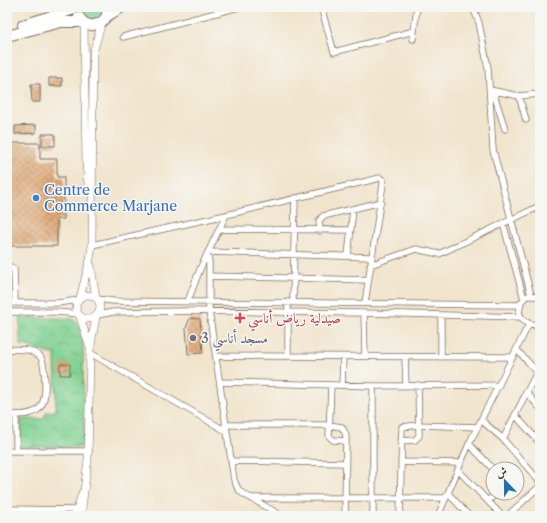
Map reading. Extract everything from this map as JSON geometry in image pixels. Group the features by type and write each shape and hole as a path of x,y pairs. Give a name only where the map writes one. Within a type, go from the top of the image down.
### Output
{"highway":[{"path":"7,29 50,17 76,7 83,23"},
{"path":"7,36 61,22 83,23 94,26 105,15 122,7"}],"street":[{"path":"123,37 239,7"},
{"path":"321,7 334,52 414,31"},
{"path":"413,39 417,7"},
{"path":"473,7 484,43 492,90 505,128"},
{"path":"105,15 93,53 92,244 90,259 76,307 90,352 225,428 329,425 344,429 346,441 345,516"},
{"path":"83,23 86,164 91,208"},
{"path":"492,90 518,96 539,96"},
{"path":"492,90 493,150 531,295"},
{"path":"518,96 526,120"},
{"path":"92,244 226,215 380,178 384,181 367,280 365,303"},
{"path":"288,356 288,312 294,278 295,198"},
{"path":"320,231 319,221 321,218 381,202"},
{"path":"348,256 353,209"},
{"path":"370,266 416,249 439,254 511,219 539,209"},
{"path":"188,301 207,253 226,215"},
{"path":"503,223 524,299"},
{"path":"220,229 294,231 351,230"},
{"path":"207,253 371,257"},
{"path":"207,253 209,261 209,312 220,382 225,428 236,486 242,493 282,516"},
{"path":"7,509 56,510 77,514 85,486 88,451 90,352 100,305 96,298 90,259"},
{"path":"7,265 11,266 14,271 15,303"},
{"path":"208,276 367,280"},
{"path":"7,303 57,303 79,299 88,295 96,298 188,301 520,305"},
{"path":"521,317 520,305 524,299 531,295 540,296"},
{"path":"373,303 373,313"},
{"path":"459,304 460,315"},
{"path":"7,312 57,312 79,316 88,320 113,312 373,313 521,317 535,324 540,332"},
{"path":"364,313 366,356"},
{"path":"441,315 441,357"},
{"path":"438,516 481,420 517,350 535,324"},
{"path":"7,350 29,350 40,356 44,368 45,394 42,406 34,413 7,415"},
{"path":"503,439 526,392 539,373 517,350"},
{"path":"216,356 514,357"},
{"path":"342,385 343,357"},
{"path":"406,357 406,386"},
{"path":"220,382 373,386 499,385"},
{"path":"331,385 328,434 331,439 346,441"},
{"path":"401,441 417,439 418,385"},
{"path":"373,386 373,516"},
{"path":"526,392 540,408"},
{"path":"16,415 16,451"},
{"path":"515,415 540,442"},
{"path":"481,420 503,439 540,482"},
{"path":"400,516 402,427 418,425 478,427"},
{"path":"469,444 485,461"},
{"path":"7,451 88,451"},
{"path":"232,461 345,463"},
{"path":"401,462 461,463"},
{"path":"458,470 485,498"},
{"path":"507,516 540,486"},
{"path":"252,498 400,498 447,496 469,516"},
{"path":"488,501 502,516"},
{"path":"54,516 56,510"}],"green space":[{"path":"81,7 103,7 103,11 95,21 87,20 81,14"},
{"path":"20,318 69,318 79,325 83,337 84,439 81,447 20,447 21,419 44,419 46,412 56,411 55,354 46,353 29,346 20,345"}],"building":[{"path":"49,78 62,78 62,86 49,86"},
{"path":"31,84 40,84 40,102 32,102"},
{"path":"36,125 36,133 15,134 15,126"},
{"path":"42,134 55,134 55,146 42,146"},
{"name":"Centre de Commerce Marjane","path":"7,143 40,143 40,159 57,159 57,177 64,177 64,219 57,219 57,246 7,246"},
{"path":"190,318 200,319 203,353 188,354 186,328"},
{"path":"60,364 70,364 70,375 60,375"}],"place":[{"name":"Centre de Commerce Marjane","path":"36,198"},
{"name":"صيدلية رياض أناسي","path":"240,318"},
{"name":"مسجد أناسي 3","path":"193,338"}]}
